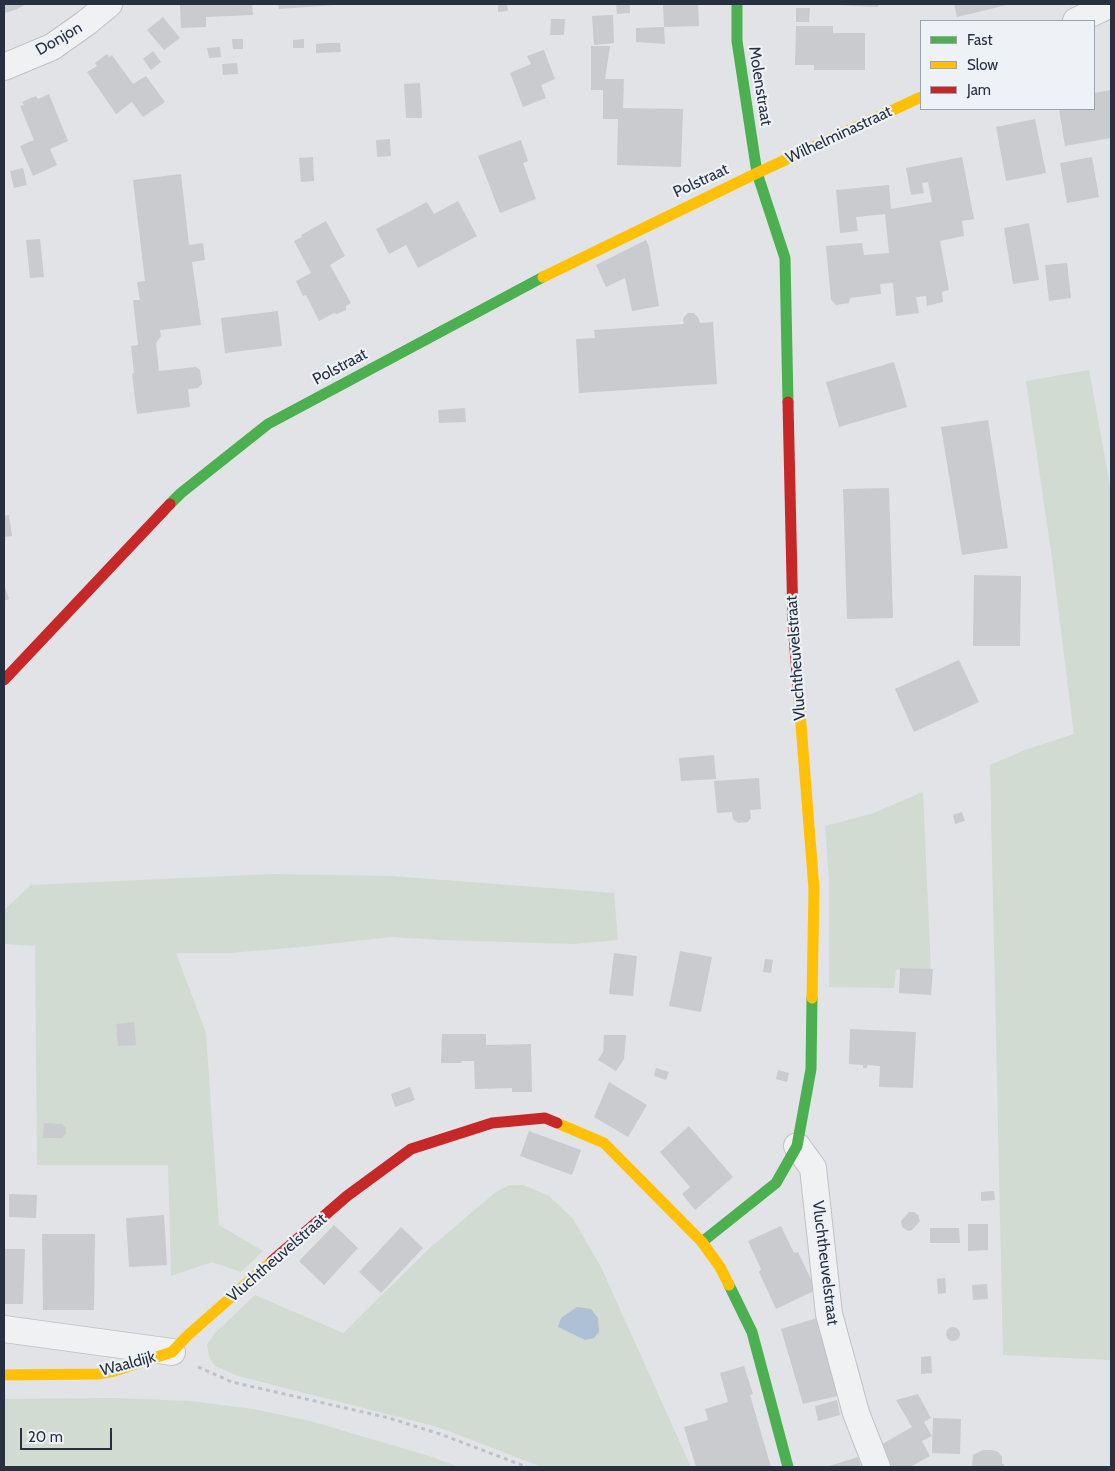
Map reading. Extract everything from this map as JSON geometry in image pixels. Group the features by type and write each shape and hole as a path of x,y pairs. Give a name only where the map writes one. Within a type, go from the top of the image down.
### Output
{"street":[{"name":"Donjon","path":"4,67 52,47 109,4"},
{"name":"Molenstraat","path":"737,4 737,41 757,173"},
{"path":"1078,20 1111,4"},
{"name":"Wilhelminastraat","path":"757,173 920,97"},
{"name":"Polstraat","path":"4,680 181,493 268,424 570,262 757,173"},
{"name":"Vluchtheuvelstraat","path":"702,1242 776,1183 798,1146 811,1069 814,888 792,623 785,258 757,173"},
{"name":"Vluchtheuvelstraat","path":"172,1352 347,1196 411,1149 492,1124 545,1118 604,1143 702,1242 720,1267 752,1332 788,1467"},
{"name":"Vluchtheuvelstraat","path":"798,1146 813,1168 829,1314 856,1413 877,1467"},
{"name":"Waaldijk","path":"4,1329 172,1352"},
{"name":"Waaldijk","path":"4,1374 98,1374 114,1371 172,1352"}],"path":[{"path":"172,1352 198,1367 232,1382 389,1418 440,1434 526,1467"}],"shaded area":[{"path":"1089,370 1111,491 1111,1360 1003,1355 990,765 1025,750 1074,734 1052,558 1026,381"},
{"path":"923,792 931,971 896,970 894,988 829,987 829,879 825,826 871,814"},
{"path":"272,874 391,876 614,893 618,940 572,944 391,937 230,953 176,953 206,1033 219,1225 263,1251 241,1272 212,1262 171,1276 168,1165 37,1165 35,946 4,944 4,910 31,885"},
{"path":"509,1185 523,1185 549,1196 573,1219 601,1267 691,1467 542,1467 438,1427 238,1376 215,1366 210,1359 207,1345 214,1334 255,1295 343,1333 432,1246 496,1192"},
{"path":"114,1398 190,1401 253,1409 310,1421 429,1456 459,1467 4,1467 4,1399"}],"water":[{"path":"577,1307 591,1309 598,1318 599,1332 594,1338 585,1340 558,1327 561,1318"}],"building":[{"path":"4,4 24,4 25,5 4,13"},
{"path":"180,4 252,4 253,15 206,17 206,27 181,28"},
{"path":"278,4 334,4 334,5 279,9"},
{"path":"498,4 507,4 508,11 498,12"},
{"path":"616,4 630,4 630,13 617,14"},
{"path":"663,4 698,4 699,26 664,27"},
{"path":"878,4 878,7 837,5"},
{"path":"954,4 1011,4 957,17"},
{"path":"796,8 810,8 809,22 796,22"},
{"path":"613,15 614,43 594,45 592,16"},
{"path":"163,17 180,38 164,50 147,30"},
{"path":"551,19 565,19 564,35 550,35"},
{"path":"796,26 833,26 833,33 865,33 865,70 814,70 814,65 795,65"},
{"path":"664,27 665,44 636,42 636,28"},
{"path":"232,39 243,39 243,49 233,49"},
{"path":"304,39 304,48 293,48 293,40"},
{"path":"340,43 341,52 316,53 316,44"},
{"path":"591,46 610,46 605,79 624,79 623,108 683,109 681,167 617,165 618,119 603,119 603,90 591,90"},
{"path":"220,47 221,57 209,58 207,48"},
{"path":"544,50 555,79 541,85 546,98 523,107 510,73 531,64 527,56"},
{"path":"153,51 161,62 151,70 143,59"},
{"path":"107,54 109,57 112,55 133,84 146,76 165,102 143,117 132,102 116,114 87,72 97,66 95,63"},
{"path":"237,63 238,74 223,75 222,64"},
{"path":"420,83 422,118 406,118 404,84"},
{"path":"1111,90 1111,138 1065,146 1059,110 1095,110 1095,93"},
{"path":"49,94 68,141 50,149 57,165 33,176 20,146 34,140 20,106 24,105 22,102 36,96 38,99"},
{"path":"1035,119 1046,173 1006,181 996,127"},
{"path":"390,139 391,156 377,157 376,140"},
{"path":"521,140 528,161 523,163 536,199 500,213 478,156"},
{"path":"313,157 314,181 301,182 299,158"},
{"path":"962,157 974,219 962,221 964,236 940,241 949,290 942,292 943,302 927,306 926,296 916,297 919,313 896,316 893,283 880,284 881,294 850,298 849,303 836,305 831,300 826,246 862,243 864,255 889,253 885,214 856,217 858,231 840,233 836,190 889,185 891,209 932,202 928,182 922,183 924,193 911,195 906,168"},
{"path":"1092,157 1099,197 1067,203 1060,163"},
{"path":"23,168 27,185 14,188 10,171"},
{"path":"181,174 189,245 203,243 205,260 192,262 201,325 160,330 161,336 156,343 159,371 196,367 200,370 202,384 198,388 188,389 190,407 137,414 131,346 138,345 133,300 140,300 137,282 145,281 133,180"},
{"path":"458,201 477,236 418,268 406,245 389,254 376,229 427,202 434,214"},
{"path":"326,221 345,256 330,265 351,303 346,306 346,310 337,314 334,313 319,321 306,295 303,296 296,281 311,273 294,241"},
{"path":"1029,223 1039,280 1013,284 1004,228"},
{"path":"40,239 44,277 30,278 26,240"},
{"path":"646,240 649,247 659,306 632,311 625,278 606,287 596,265"},
{"path":"1067,263 1071,298 1049,301 1045,265"},
{"path":"278,311 282,346 225,353 221,318"},
{"path":"688,313 694,313 700,323 713,322 717,384 579,393 576,339 595,338 594,330 684,324 683,318"},
{"path":"894,362 907,407 839,427 826,382"},
{"path":"465,408 466,422 439,423 438,410"},
{"path":"988,420 1008,548 962,555 941,427"},
{"path":"889,488 893,618 847,619 843,489"},
{"path":"9,515 12,536 4,537 4,516"},
{"path":"974,575 1021,576 1020,646 973,646"},
{"path":"4,584 9,599 4,601"},
{"path":"959,660 979,702 914,732 895,689"},
{"path":"714,755 716,779 681,781 679,758"},
{"path":"759,778 761,809 750,810 751,818 748,822 738,823 733,819 732,812 717,813 714,781"},
{"path":"962,812 965,821 955,824 953,815"},
{"path":"680,951 712,957 701,1012 669,1006"},
{"path":"614,953 637,956 633,996 609,994"},
{"path":"765,959 773,960 771,973 763,972"},
{"path":"900,968 933,969 931,995 899,993"},
{"path":"134,1022 136,1045 118,1046 116,1024"},
{"path":"850,1029 916,1032 913,1088 879,1087 880,1066 867,1065 867,1068 863,1068 863,1065 849,1064"},
{"path":"442,1034 486,1034 486,1045 531,1044 532,1092 512,1092 512,1088 475,1089 474,1061 441,1063"},
{"path":"604,1035 626,1035 624,1059 616,1071 598,1060 603,1052"},
{"path":"656,1068 669,1072 666,1080 654,1076"},
{"path":"778,1070 789,1073 787,1082 776,1079"},
{"path":"609,1082 647,1105 628,1137 594,1117"},
{"path":"410,1087 415,1100 395,1107 391,1094"},
{"path":"44,1123 62,1124 66,1128 66,1134 62,1138 43,1138"},
{"path":"689,1126 733,1177 695,1210 682,1194 690,1187 660,1152"},
{"path":"529,1131 581,1150 572,1175 520,1156"},
{"path":"994,1191 995,1200 981,1201 981,1192"},
{"path":"9,1194 37,1195 36,1218 9,1217"},
{"path":"909,1212 914,1212 918,1215 920,1221 912,1230 908,1231 902,1227 901,1221"},
{"path":"164,1215 167,1265 129,1267 126,1218"},
{"path":"968,1224 988,1224 988,1250 968,1251"},
{"path":"334,1225 358,1248 324,1285 299,1261"},
{"path":"781,1226 794,1253 798,1252 816,1290 776,1309 759,1272 761,1269 748,1241"},
{"path":"401,1227 423,1248 381,1293 359,1272"},
{"path":"930,1228 959,1228 960,1243 930,1243"},
{"path":"42,1234 95,1234 94,1310 43,1310"},
{"path":"4,1249 25,1249 23,1304 4,1304"},
{"path":"945,1278 946,1293 938,1294 937,1279"},
{"path":"987,1284 988,1299 973,1300 972,1285"},
{"path":"820,1317 842,1395 803,1404 781,1329"},
{"path":"953,1327 958,1329 960,1334 958,1339 953,1341 948,1339 946,1334 948,1329"},
{"path":"931,1356 932,1373 921,1374 921,1357"},
{"path":"744,1366 753,1394 750,1395 771,1467 696,1467 684,1427 708,1420 705,1409 728,1402 720,1373"},
{"path":"918,1394 931,1418 924,1422 932,1436 922,1441 930,1456 910,1467 889,1467 877,1447 912,1427 896,1400"},
{"path":"837,1400 840,1415 818,1421 815,1406"},
{"path":"933,1418 961,1419 960,1454 932,1453"},
{"path":"983,1450 998,1452 1002,1457 1004,1467 972,1467 973,1455"},
{"path":"858,1457 861,1467 826,1467"}],"traffic: fast":[{"path":"737,4 737,41 757,173 785,258 788,402"},
{"path":"170,504 181,493 268,424 543,277"},
{"path":"702,1242 776,1183 797,1146 811,1069 812,998"},
{"path":"729,1285 752,1332 788,1467"}],"traffic: slow":[{"path":"543,277 757,173 920,97"},
{"path":"798,687 814,889 812,998"},
{"path":"557,1123 604,1143 702,1242 720,1267 729,1285"},
{"path":"4,1375 98,1374 114,1371 172,1352 187,1336 272,1261"}],"traffic: jam":[{"path":"788,402 793,623 798,687"},
{"path":"4,680 170,504"},
{"path":"272,1261 347,1196 411,1149 492,1123 545,1118 557,1123"}]}
